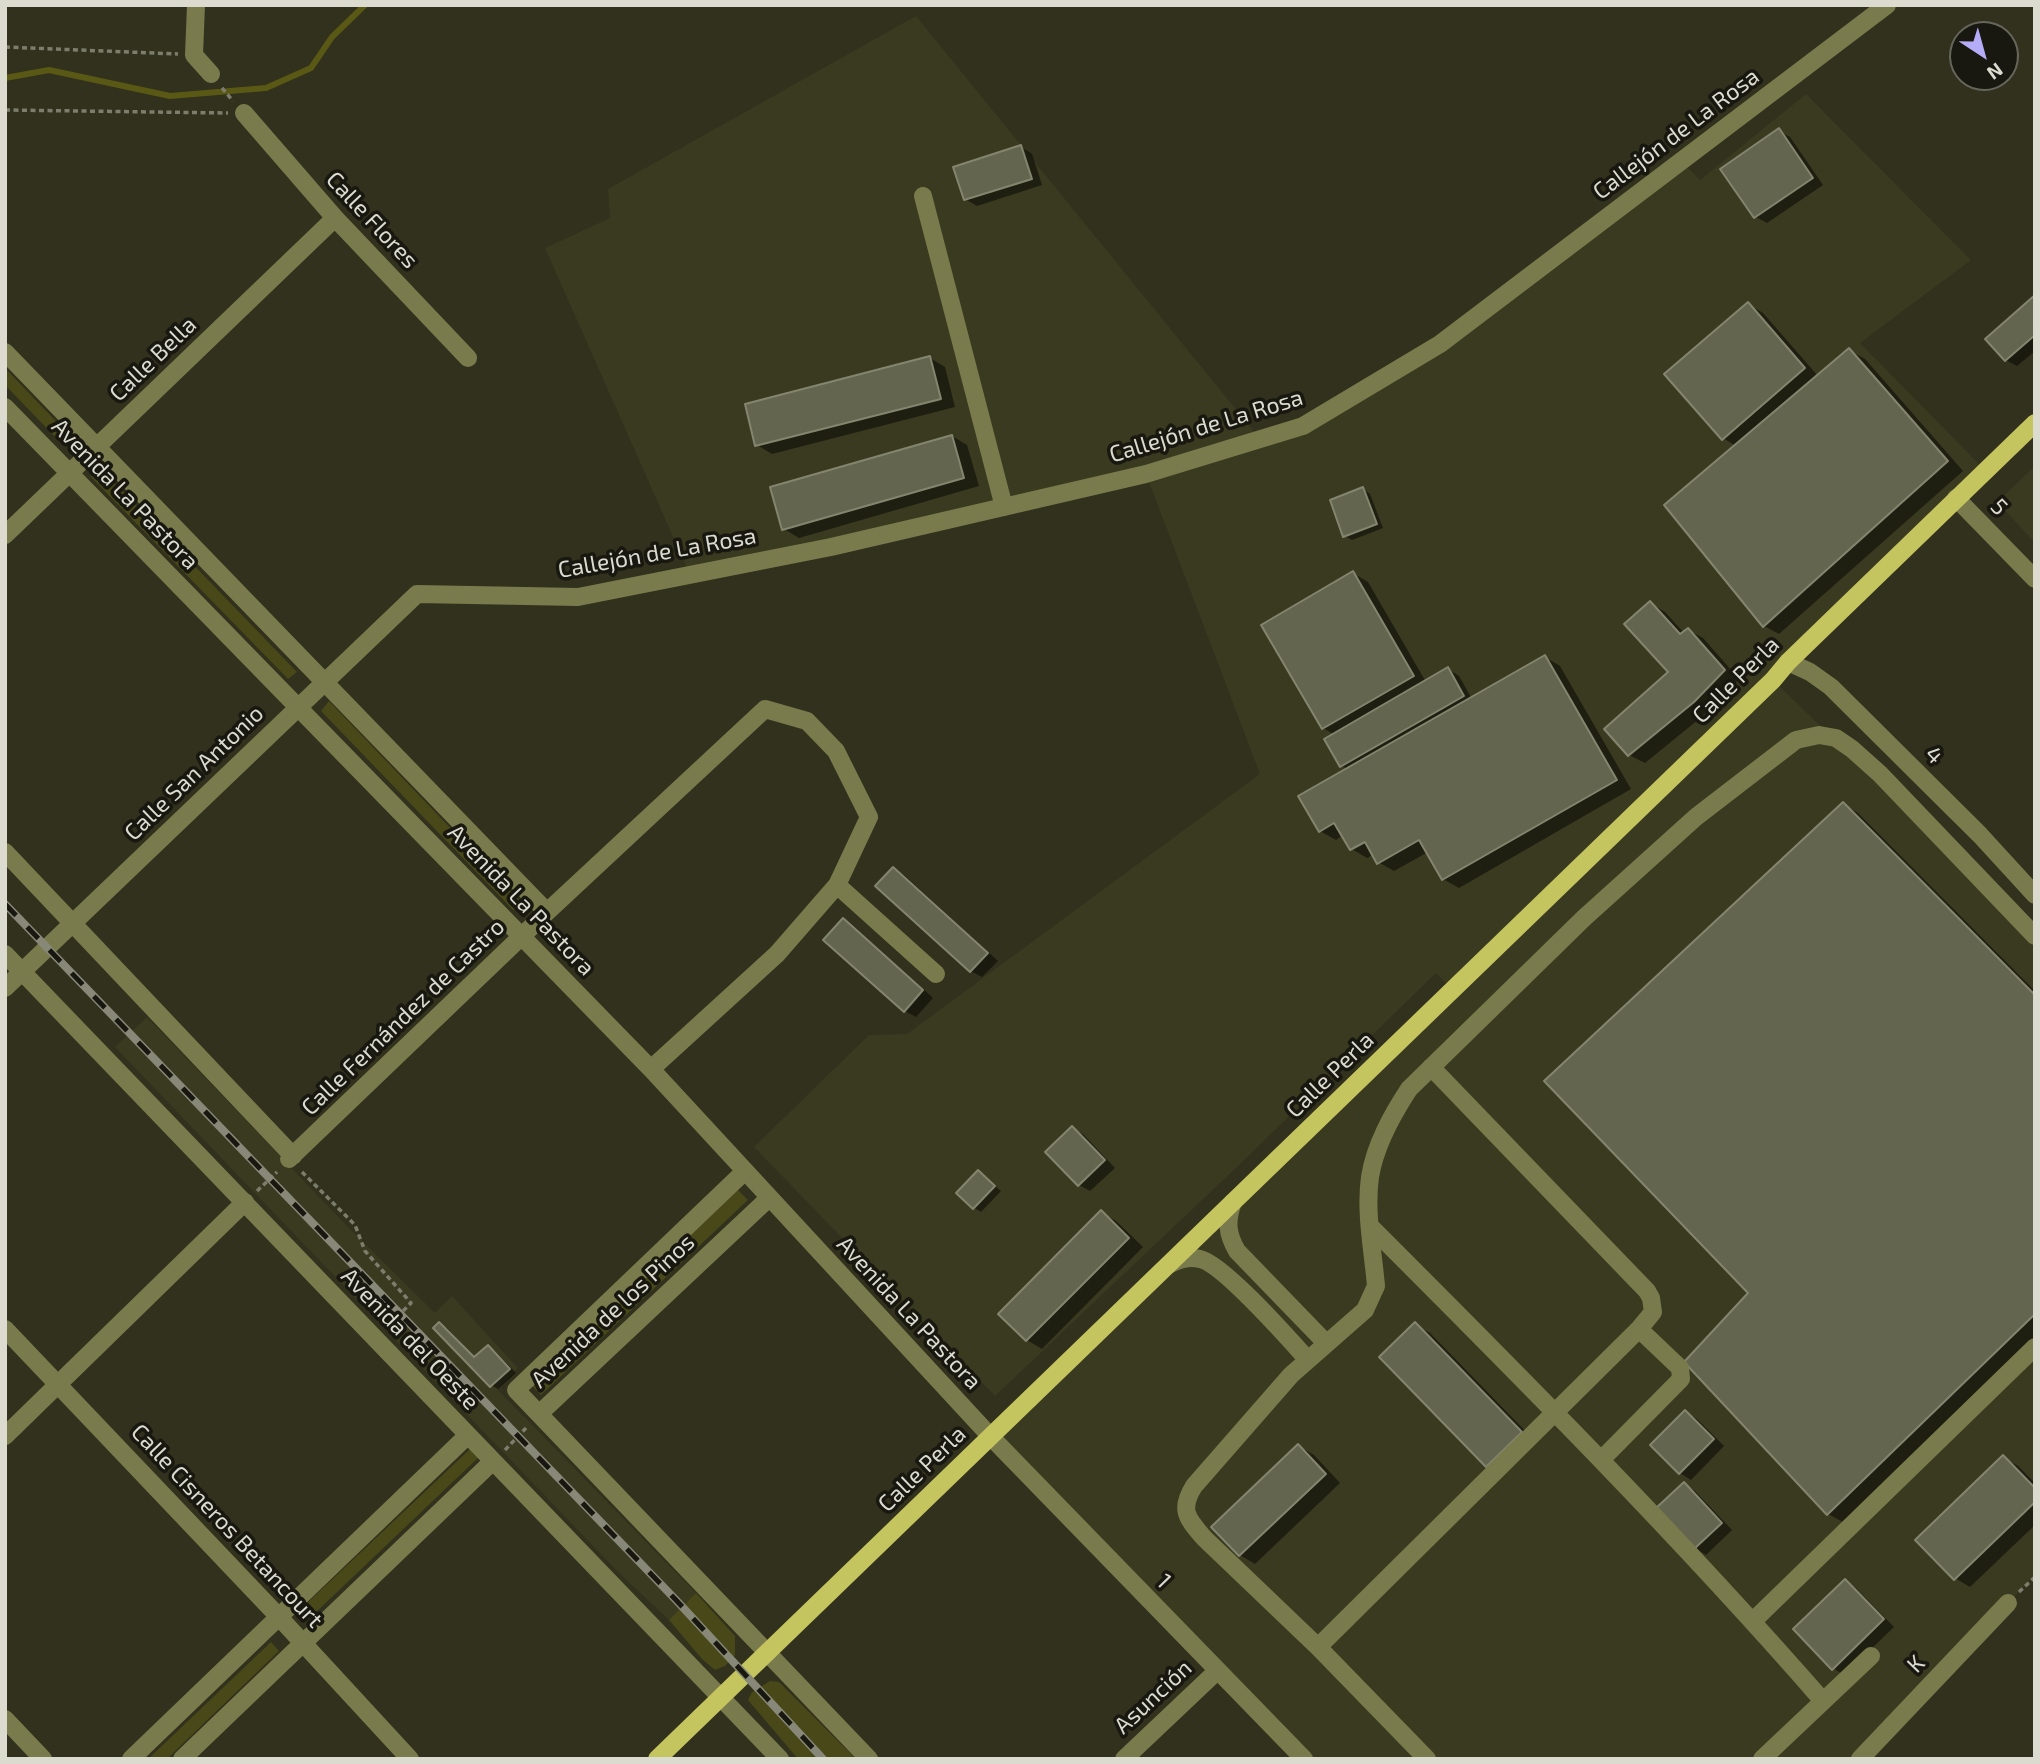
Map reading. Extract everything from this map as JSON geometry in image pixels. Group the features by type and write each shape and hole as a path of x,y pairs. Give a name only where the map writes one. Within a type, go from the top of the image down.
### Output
{"main road":[{"name":"Calle Perla","path":"657,1759 1763,690 1788,662 2035,423"}],"street":[{"path":"196,5 194,55 211,74"},
{"name":"Callejón de La Rosa","path":"417,594 578,597 831,547 1146,474 1303,426 1440,344 1887,5"},
{"name":"Calle Flores","path":"244,113 334,218 467,358"},
{"path":"923,195 1004,507"},
{"name":"Calle Bella","path":"5,536 334,218"},
{"name":"Avenida La Pastora","path":"5,352 547,912"},
{"name":"Avenida La Pastora","path":"5,407 651,1069 990,1437"},
{"name":"5","path":"1956,498 2035,579"},
{"name":"Calle San Antonio","path":"5,988 417,594"},
{"name":"4","path":"1788,662 1819,677 1831,687 1980,835 2035,895"},
{"name":"Calle Fernández de Castro","path":"291,1158 547,912 765,709 807,721 836,751 869,817 837,885"},
{"path":"1427,1759 1318,1647 1204,1538 1185,1508 1186,1498 1194,1486 1259,1410 1326,1343 1357,1320 1371,1299 1376,1286 1370,1176 1392,1114 1409,1089 1584,918 1696,817 1796,740 1819,735 1836,738 1852,749 2035,936"},
{"path":"5,852 291,1158"},
{"path":"651,1069 777,954 837,885 936,974"},
{"name":"Avenida del Oeste","path":"5,954 780,1759"},
{"path":"1318,1647 1639,1329 1653,1312 1653,1304 1647,1291 1431,1067"},
{"name":"Avenida de los Pinos","path":"516,1390 745,1171"},
{"name":"Avenida de los Pinos","path":"539,1414 768,1198"},
{"path":"5,1436 244,1202"},
{"path":"1233,1202 1229,1213 1228,1232 1237,1251 1326,1343"},
{"path":"1371,1227 1555,1411 1753,1621 1823,1701"},
{"path":"1162,1268 1185,1258 1208,1262 1261,1310 1308,1360"},
{"name":"Calle Cisneros Betancourt","path":"5,1329 410,1759"},
{"path":"1601,1460 1681,1379 1680,1368 1639,1329"},
{"path":"1753,1621 2035,1347"},
{"name":"Avenida del Oeste","path":"516,1390 869,1759"},
{"path":"131,1759 468,1435"},
{"name":"1","path":"990,1437 1304,1759"},
{"path":"182,1759 494,1461"},
{"name":"K","path":"1860,1759 2008,1603"},
{"path":"1762,1759 1871,1656"},
{"name":"Asunción","path":"1124,1759 1217,1671"},
{"path":"5,1719 43,1759"}],"path":[{"path":"5,47 194,55"},
{"path":"211,74 244,113"},
{"path":"5,110 244,113"},
{"path":"244,1202 291,1158 355,1225 365,1251 411,1303 374,1337"},
{"name":"Avenida de los Pinos","path":"494,1461 539,1414"}],"shaded area":[{"path":"916,16 1260,439 1440,344 1681,161 1700,180 1806,94 1971,260 1860,343 1985,470 1773,680 2035,934 2035,1575 1860,1759 1304,1759 991,1437 1453,990 1436,973 1237,1167 995,1396 754,1147 869,1035 907,1034 1260,774 1146,474 690,575 545,248 610,218 608,189"},
{"path":"5,368 72,438 63,445 5,385"},
{"path":"2035,466 2035,543 1997,502"},
{"path":"99,467 297,672 288,679 90,476"},
{"path":"329,701 523,904 513,910 321,711"},
{"path":"147,1017 349,1228 435,1313 452,1296 518,1368 497,1389 696,1593 669,1620 617,1571 115,1047"},
{"path":"738,1190 748,1200 541,1395 532,1386"},
{"path":"470,1449 478,1458 313,1615 304,1606"},
{"path":"696,1593 735,1636 735,1655 725,1666 715,1670 702,1659 669,1620"},
{"path":"271,1642 279,1651 167,1759 148,1759"},
{"path":"770,1681 779,1682 856,1759 798,1759 748,1700 752,1692"}],"building":[{"path":"1779,128 1813,178 1754,218 1720,169"},
{"path":"1021,145 1032,179 964,200 953,167"},
{"path":"2035,295 2035,335 2005,361 1985,339"},
{"path":"1748,302 1805,368 1722,440 1664,374"},
{"path":"1849,348 1948,461 1763,627 1664,505"},
{"path":"930,356 941,399 755,446 745,404"},
{"path":"952,435 964,478 782,530 770,487"},
{"path":"1363,487 1377,524 1343,537 1330,500"},
{"path":"1353,571 1414,676 1322,729 1261,625"},
{"path":"1650,601 1680,634 1688,628 1725,670 1694,702 1628,756 1604,729 1668,672 1624,624"},
{"path":"1545,655 1617,780 1442,880 1419,840 1377,864 1365,842 1350,850 1334,823 1319,832 1298,796"},
{"path":"1448,667 1464,696 1340,767 1324,739"},
{"path":"1843,802 2035,995 2035,1314 1827,1515 1684,1362 1748,1293 1544,1081"},
{"path":"893,867 988,953 970,972 875,886"},
{"path":"843,918 923,990 904,1012 823,940"},
{"path":"1072,1126 1105,1160 1078,1186 1045,1152"},
{"path":"978,1170 995,1186 973,1209 956,1193"},
{"path":"1101,1210 1129,1238 1026,1341 998,1314"},
{"path":"439,1322 474,1357 488,1345 510,1369 490,1387 433,1328"},
{"path":"1415,1322 1522,1432 1486,1467 1379,1357"},
{"path":"1685,1410 1714,1439 1679,1474 1650,1445"},
{"path":"1298,1444 1326,1474 1239,1556 1211,1527"},
{"path":"2003,1455 2035,1488 2035,1502 1954,1580 1915,1540"},
{"path":"1684,1482 1722,1523 1694,1549 1655,1509"},
{"path":"1845,1579 1884,1619 1832,1670 1793,1629"}],"waterway":[{"path":"5,78 49,70 170,96 266,88 311,68 332,37 365,5"}],"railway":[{"path":"5,904 676,1600 823,1759"}]}
